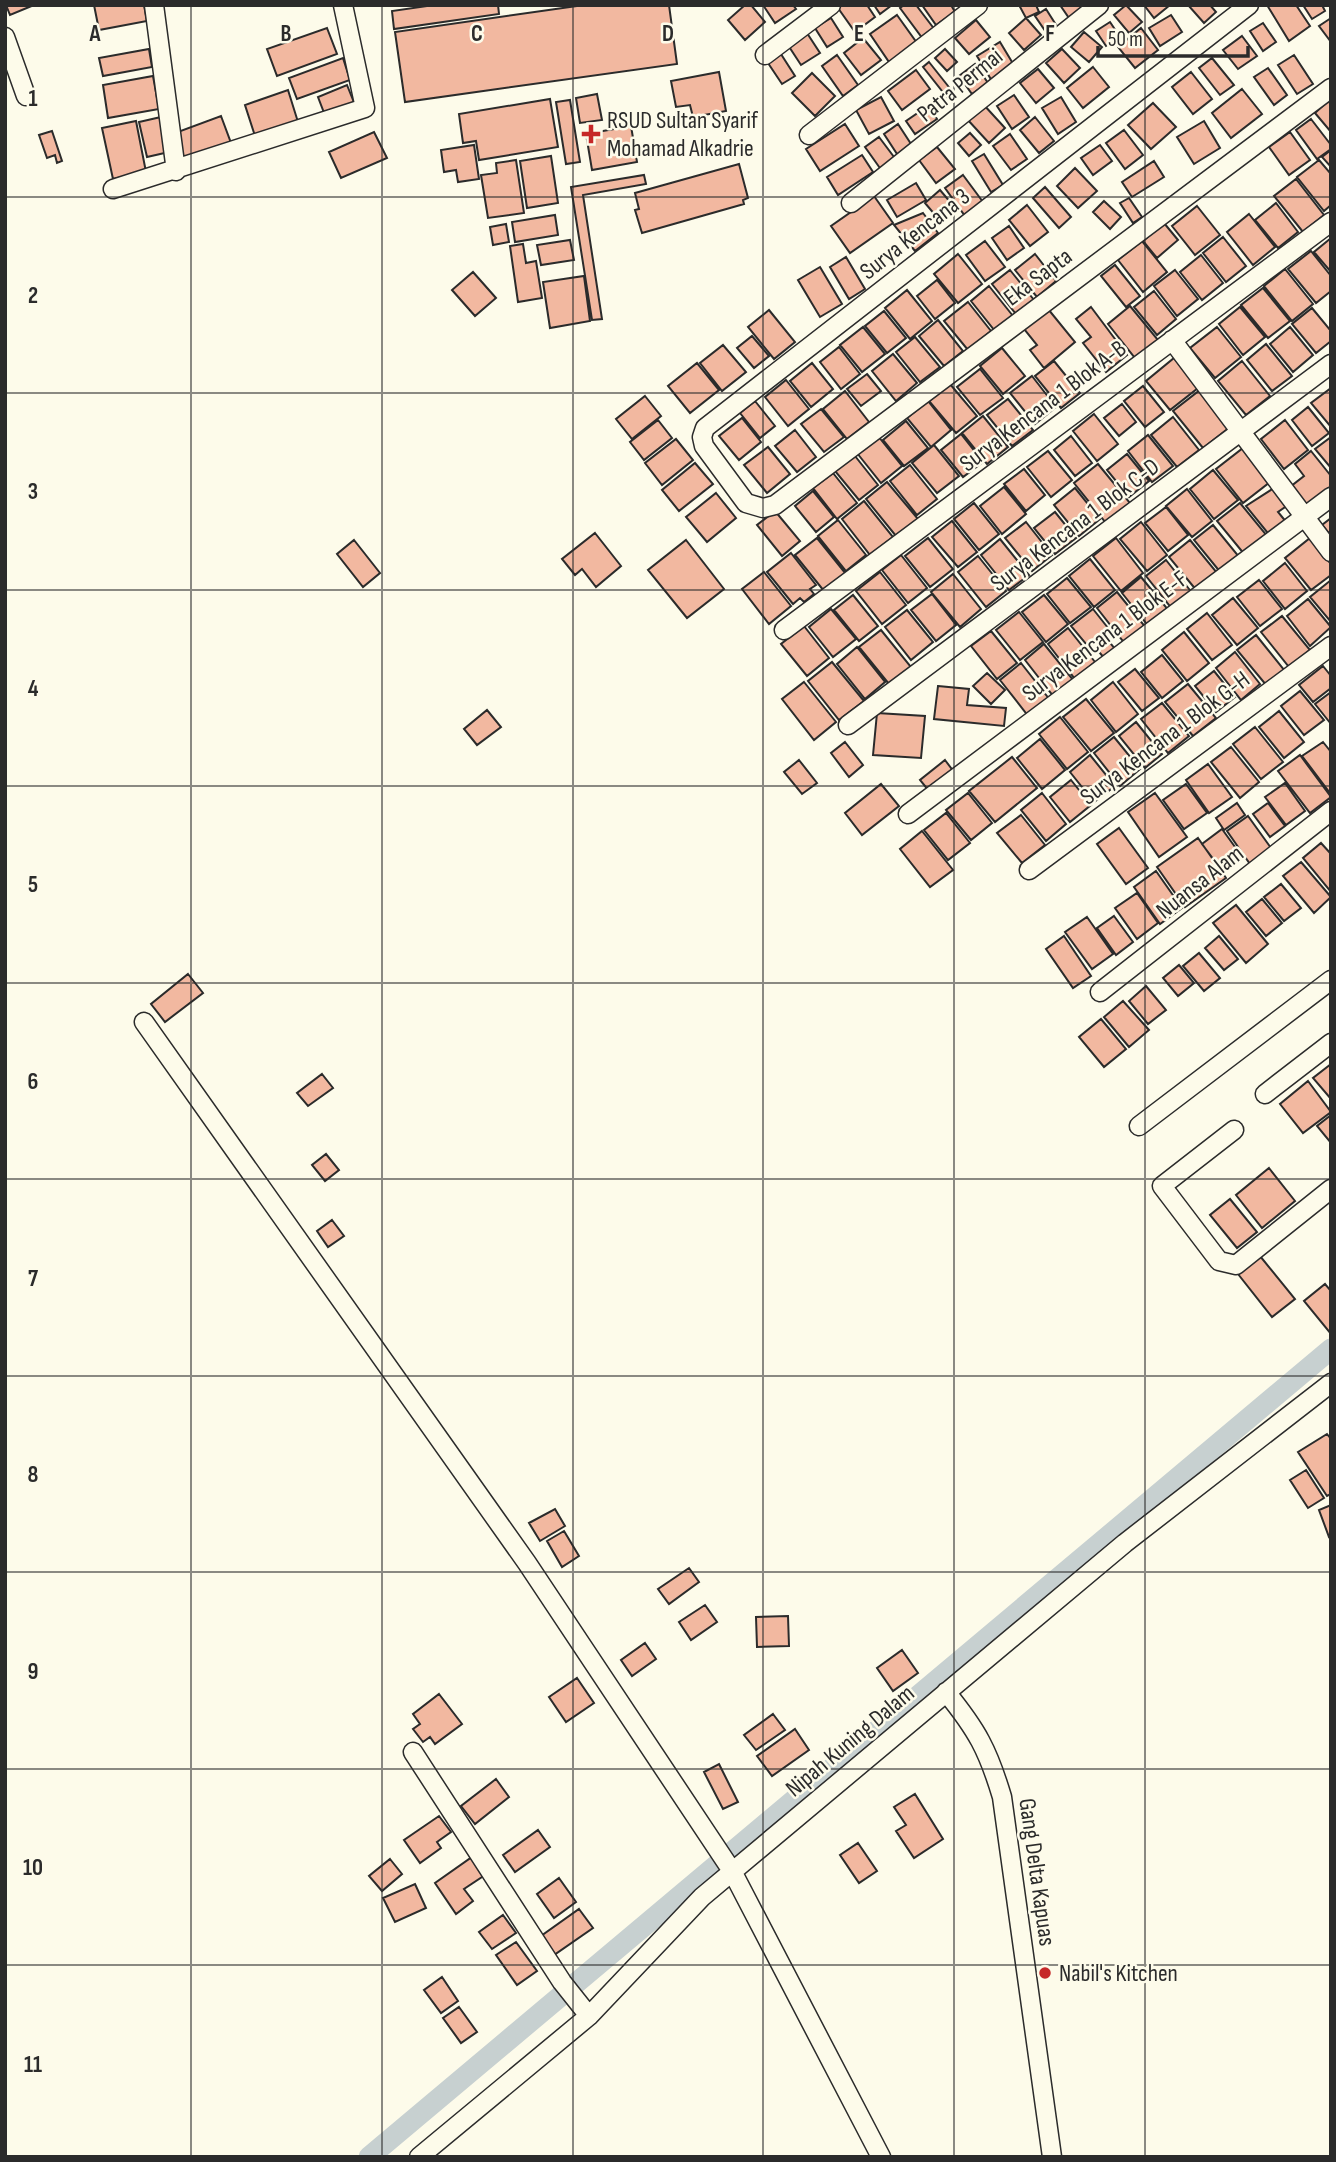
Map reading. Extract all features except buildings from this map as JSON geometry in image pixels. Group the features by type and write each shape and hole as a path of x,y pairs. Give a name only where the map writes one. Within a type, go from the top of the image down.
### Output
{"street":[{"path":"154,5 176,171"},
{"path":"113,189 176,171 365,108 343,5"},
{"path":"765,55 831,5"},
{"path":"809,135 978,5"},
{"name":"Patra Permai","path":"851,203 1099,5"},
{"name":"Surya Kencana 3","path":"775,505 763,508 746,503 704,446 702,437 705,428 1249,5"},
{"path":"5,37 26,96"},
{"name":"Eka Sapta","path":"775,505 1331,88"},
{"name":"Surya Kencana 1 Blok A-B","path":"784,630 1331,222"},
{"path":"1172,340 1331,552"},
{"name":"Surya Kencana 1 Blok C-D","path":"848,724 1331,364"},
{"name":"Surya Kencana 1 Blok E-F","path":"908,814 1331,497"},
{"name":"Surya Kencana 1 Blok G-H","path":"1029,870 1331,646"},
{"name":"Nuansa Alam","path":"1100,992 1331,811"},
{"path":"1139,1126 1331,980"},
{"path":"144,1022 527,1563 731,1870 881,2157"},
{"path":"1265,1094 1331,1043"},
{"path":"1234,1130 1162,1186 1219,1261 1236,1265 1331,1189"},
{"name":"Nipah Kuning Dalam","path":"419,2157 589,2016 702,1896 731,1870 1125,1543 1331,1383"},
{"name":"Gang Delta Kapuas","path":"946,1692 977,1730 987,1749 1002,1797 1052,2157"},
{"path":"413,1752 562,1982 589,2016"}],"waterway":[{"path":"369,2157 1331,1349"}],"place":[{"name":"RSUD Sultan Syarif Mohamad Alkadrie","path":"591,134"},
{"name":"Nabil's Kitchen","path":"1045,1973"}]}
